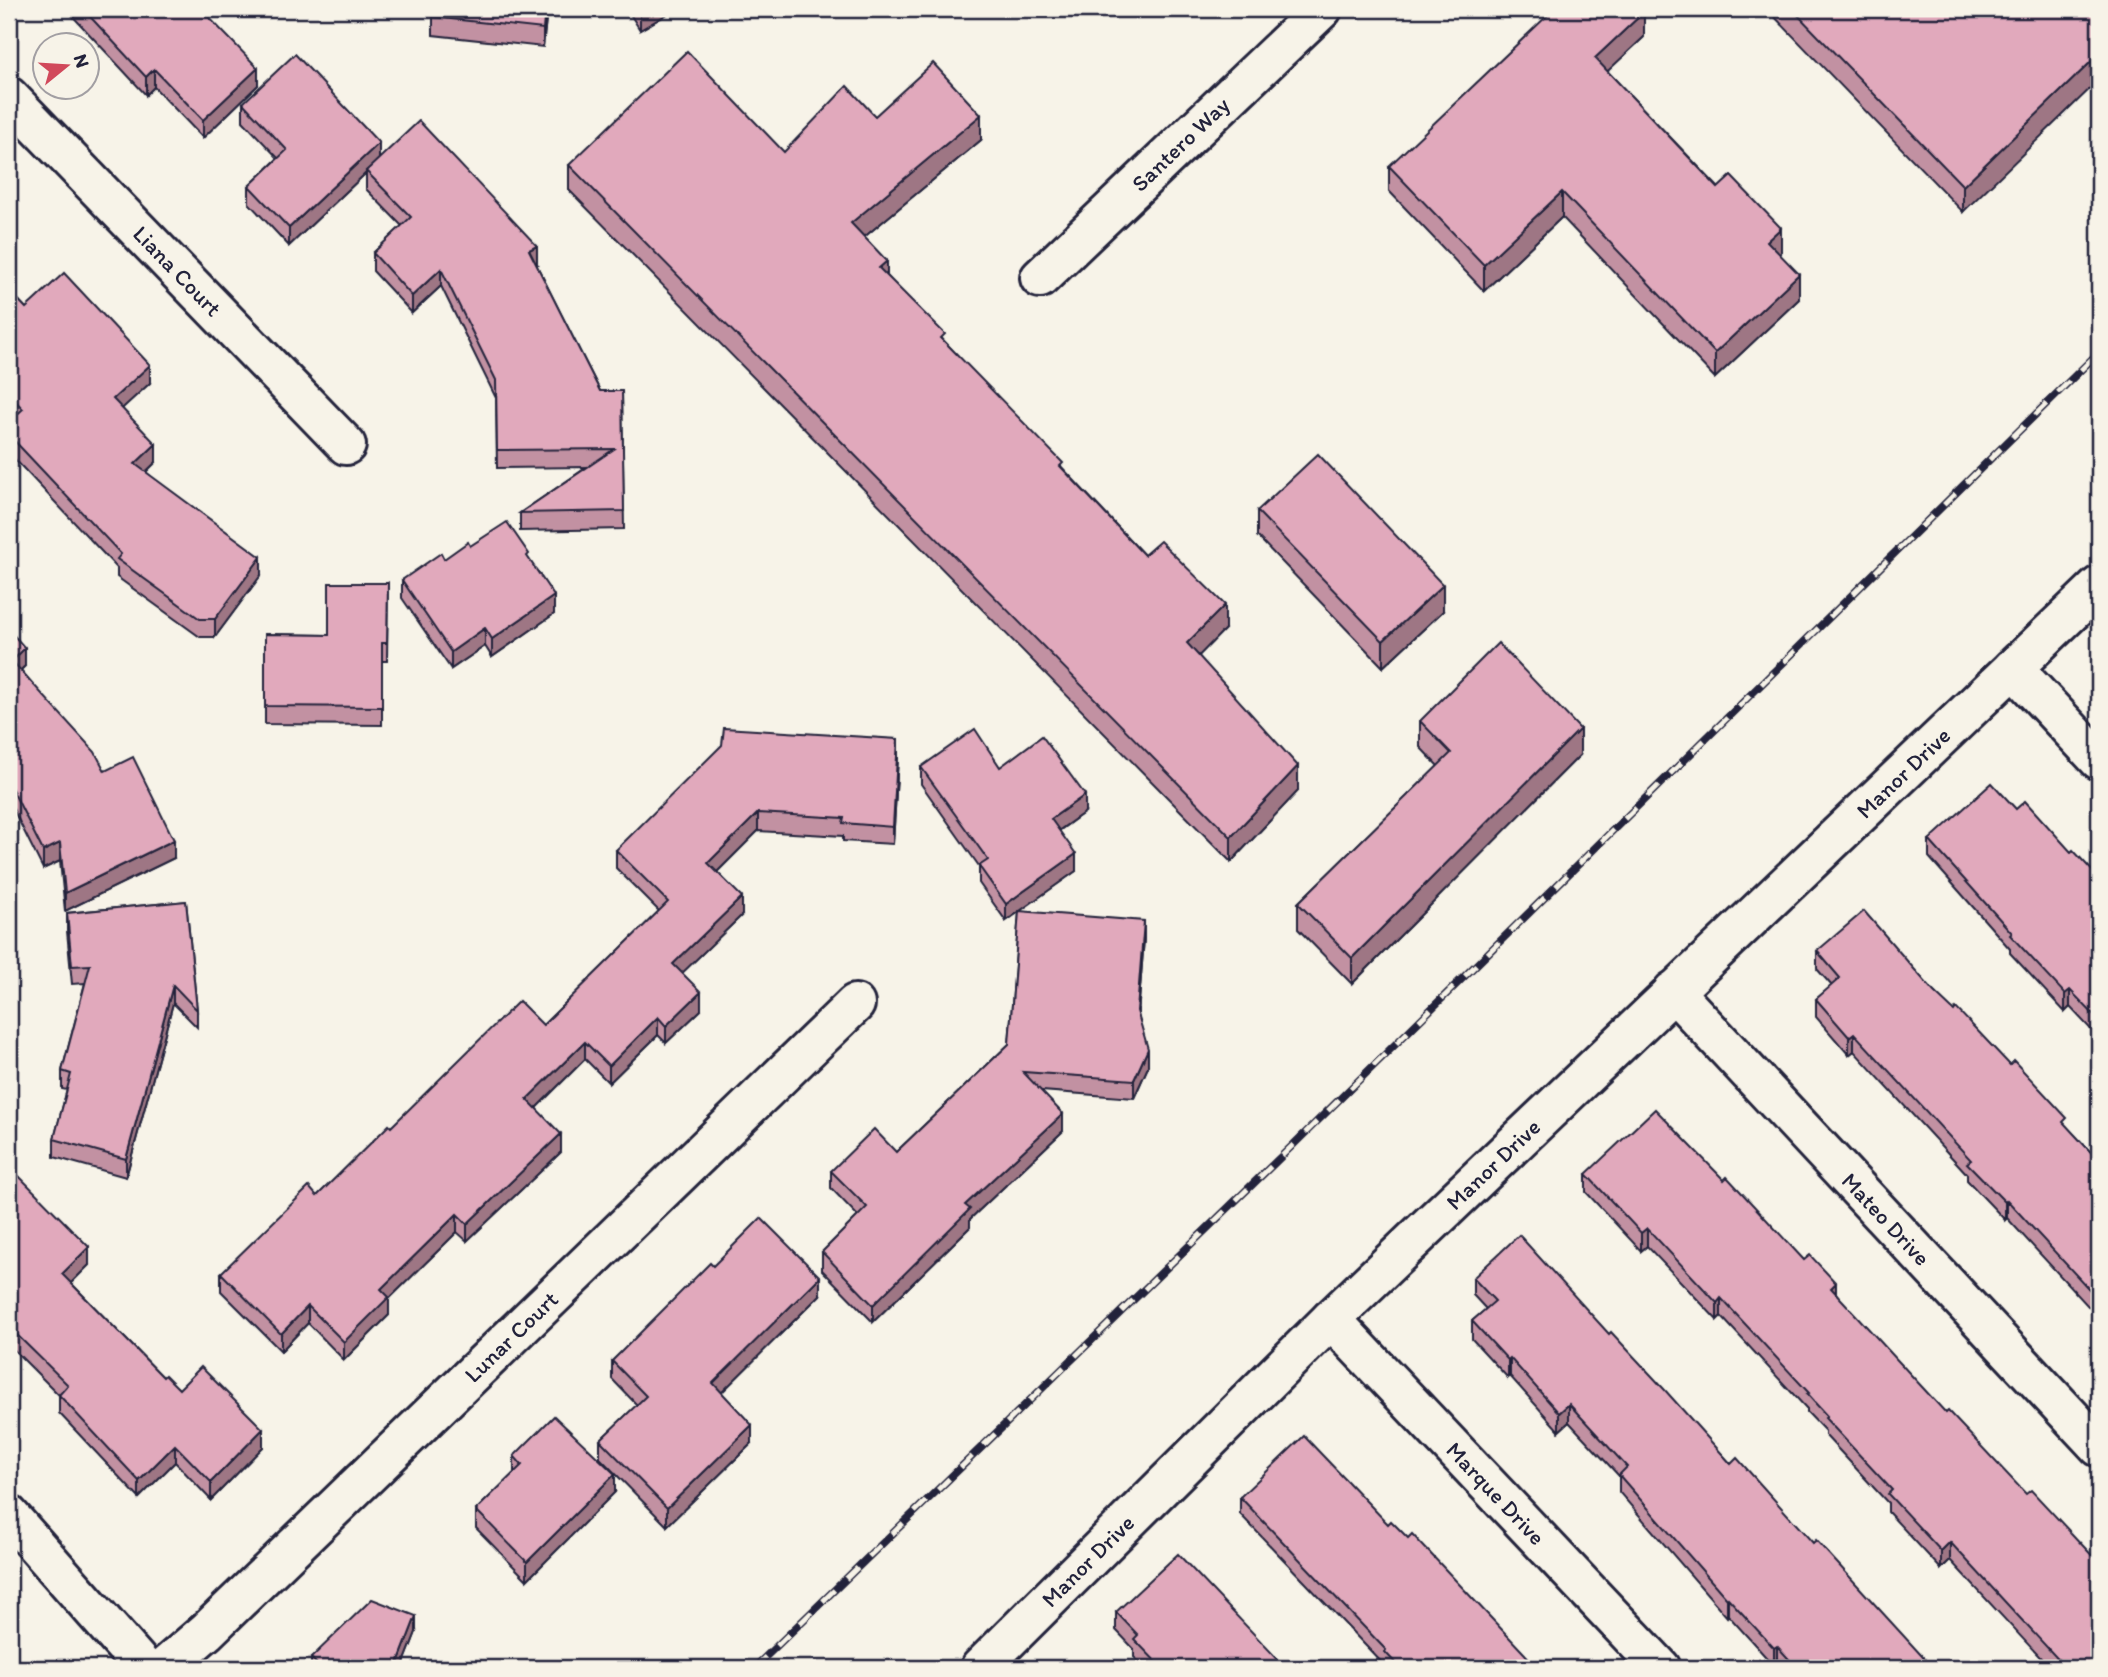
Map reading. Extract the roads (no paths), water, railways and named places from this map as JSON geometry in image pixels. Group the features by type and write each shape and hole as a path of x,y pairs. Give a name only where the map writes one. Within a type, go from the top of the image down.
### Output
{"street":[{"name":"Santero Way","path":"1040,278 1322,9"},
{"name":"Liana Court","path":"9,97 346,445"},
{"name":"Manor Drive","path":"991,1665 1331,1319 2099,586"},
{"path":"2013,668 2099,760"},
{"name":"Mateo Drive","path":"1673,991 2099,1447"},
{"name":"Lunar Court","path":"164,1668 207,1631 855,1004"},
{"name":"Marque Drive","path":"1331,1319 1661,1668"},
{"path":"9,1515 144,1668"}],"railway":[{"path":"754,1668 1293,1145 2099,352"}]}
